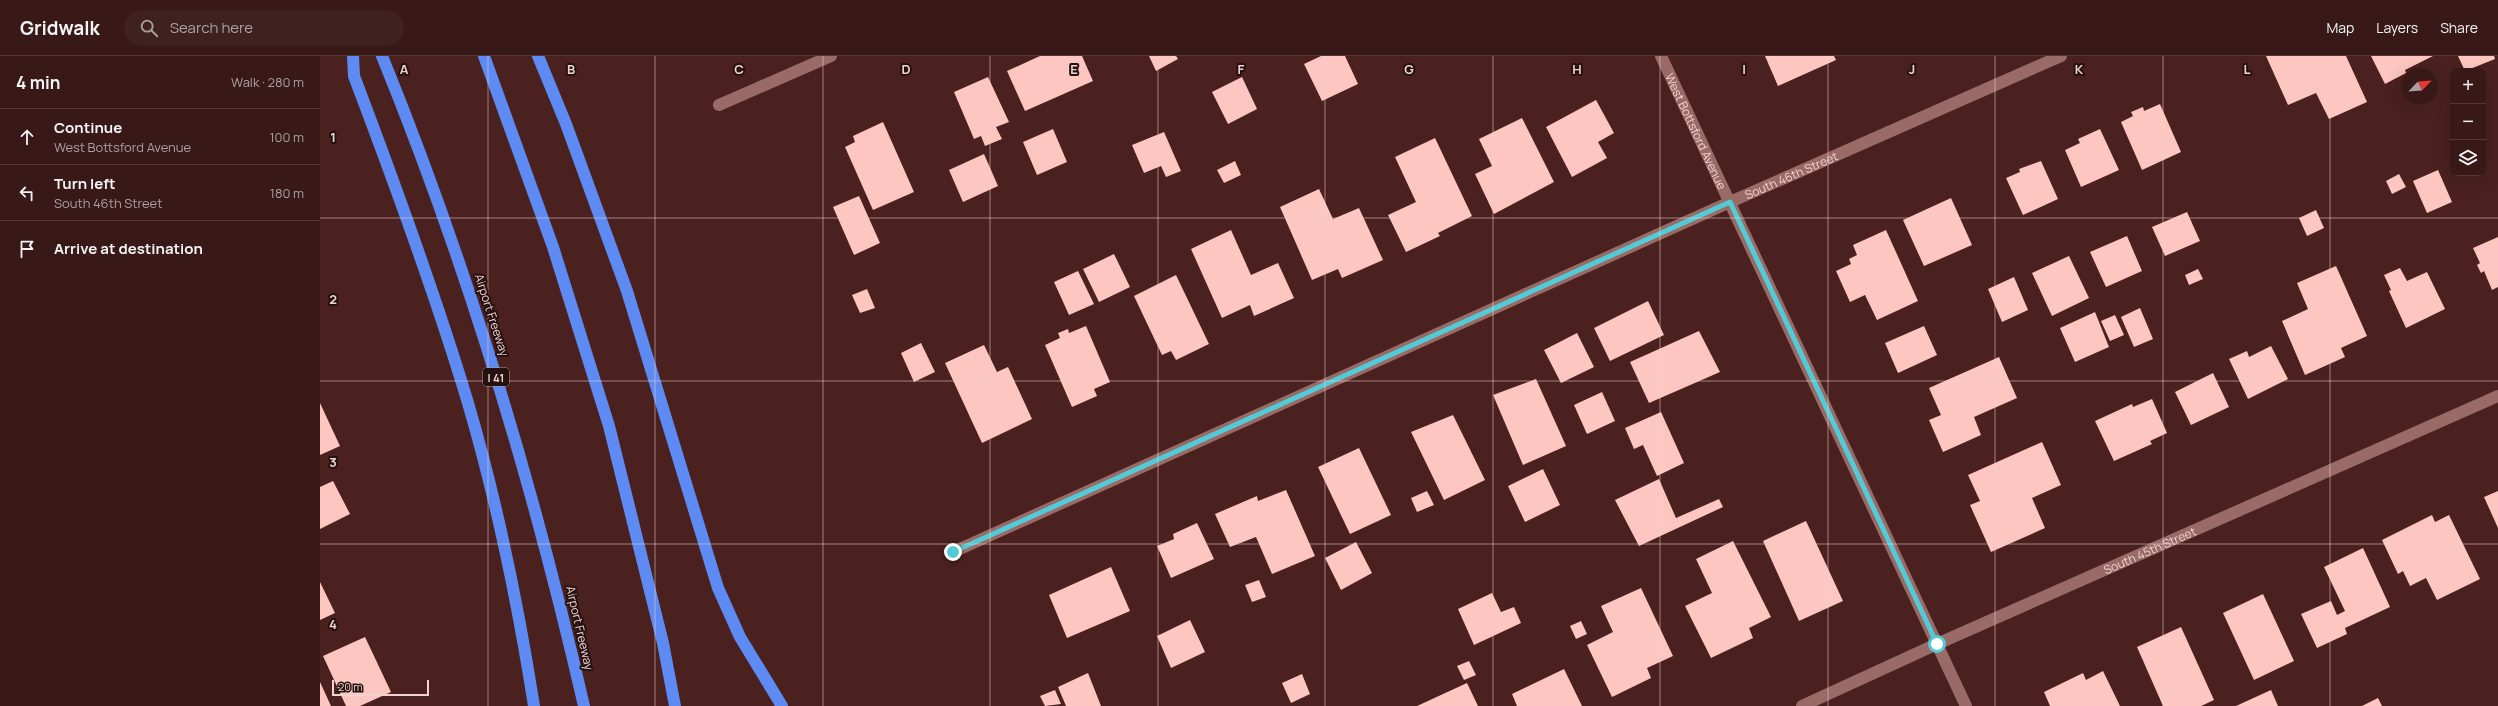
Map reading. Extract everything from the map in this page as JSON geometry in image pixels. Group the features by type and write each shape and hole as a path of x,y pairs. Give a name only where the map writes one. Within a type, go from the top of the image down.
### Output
{"highway":[{"path":"353,56 354,76 439,310 468,405 493,499 522,628 534,706"},
{"name":"Airport Freeway","path":"382,56 467,283 509,419 555,581 584,706"},
{"path":"484,56 553,247 610,426 663,643 675,706"},
{"path":"538,56 566,124 627,291 718,588 740,637 782,706"}],"street":[{"path":"718,105 831,56"},
{"name":"West Bottsford Avenue","path":"1661,56 1966,706"},
{"name":"South 46th Street","path":"953,552 1730,202 2061,56"},
{"name":"South 45th Street","path":"1802,706 1937,644 2498,396"}],"building":[{"path":"1040,56 1082,56 1093,81 1025,111 1007,71"},
{"path":"1149,56 1176,56 1178,59 1156,71"},
{"path":"1321,56 1345,56 1358,84 1322,101 1304,64"},
{"path":"1765,56 1834,56 1836,60 1778,86"},
{"path":"2266,56 2346,56 2367,102 2329,119 2316,93 2288,105"},
{"path":"2371,56 2433,56 2409,68 2402,68 2402,75 2385,84"},
{"path":"2458,56 2494,56 2495,59 2472,68 2464,68"},
{"path":"988,77 1009,122 996,127 1002,139 985,146 981,136 974,139 954,92"},
{"path":"1242,77 1257,109 1228,124 1212,92"},
{"path":"1596,100 1614,133 1598,142 1607,158 1572,177 1546,127"},
{"path":"2160,104 2181,152 2142,170 2121,122 2133,116 2131,112 2143,107 2144,111"},
{"path":"1522,118 1554,182 1494,214 1475,174 1492,166 1479,139"},
{"path":"883,122 914,192 873,210 845,147 855,142 853,136"},
{"path":"1053,129 1067,162 1037,175 1023,142"},
{"path":"2100,129 2119,170 2081,187 2065,150 2080,143 2078,139"},
{"path":"1164,132 1181,171 1166,177 1161,166 1144,173 1132,145"},
{"path":"1435,138 1472,216 1438,233 1440,236 1406,252 1388,215 1416,202 1395,157"},
{"path":"984,154 998,186 963,202 949,170"},
{"path":"1235,161 1241,175 1224,183 1217,170"},
{"path":"2041,161 2058,199 2023,215 2006,178 2020,172 2019,169"},
{"path":"2438,170 2452,202 2427,213 2413,181"},
{"path":"2399,174 2406,187 2392,194 2386,181"},
{"path":"1319,189 1333,219 1359,208 1383,260 1342,278 1338,269 1312,280 1280,207"},
{"path":"859,196 880,243 854,255 833,207"},
{"path":"1951,198 1972,245 1924,266 1903,220"},
{"path":"2316,210 2324,228 2307,236 2299,218"},
{"path":"2187,212 2200,241 2165,256 2152,227"},
{"path":"1231,230 1251,275 1278,263 1294,298 1254,316 1250,305 1222,318 1191,249"},
{"path":"1886,230 1918,301 1877,320 1865,295 1850,302 1836,271 1851,264 1849,259 1857,255 1853,245"},
{"path":"2127,236 2142,271 2106,287 2090,252"},
{"path":"2498,237 2498,287 2492,290 2484,271 2481,273 2477,265 2480,263 2473,248"},
{"path":"1114,254 1130,287 1099,302 1083,269"},
{"path":"2069,256 2089,298 2052,316 2032,273"},
{"path":"2336,266 2367,336 2341,348 2345,357 2305,375 2282,321 2308,309 2297,283"},
{"path":"2400,268 2407,281 2427,272 2445,309 2406,328 2389,291 2391,290 2384,275"},
{"path":"2198,269 2203,279 2189,285 2185,275"},
{"path":"1078,271 1094,304 1069,315 1054,282"},
{"path":"1176,275 1209,344 1176,360 1171,351 1162,355 1134,296"},
{"path":"2014,277 2028,310 2002,322 1988,289"},
{"path":"867,289 875,308 860,313 852,295"},
{"path":"1648,301 1664,335 1610,361 1594,328"},
{"path":"2140,308 2153,339 2134,347 2121,317"},
{"path":"2095,312 2109,347 2075,362 2060,328"},
{"path":"2115,315 2124,335 2110,341 2101,321"},
{"path":"1086,326 1110,382 1094,389 1097,396 1072,407 1045,345 1060,338 1058,333 1068,329 1069,333"},
{"path":"1924,326 1937,355 1898,373 1885,343"},
{"path":"1699,331 1720,372 1649,403 1630,362"},
{"path":"1577,333 1594,367 1561,383 1544,350"},
{"path":"921,343 935,372 914,382 901,353"},
{"path":"984,345 997,372 1008,367 1032,419 982,443 945,363"},
{"path":"2271,346 2288,379 2248,399 2229,359 2247,351 2249,357"},
{"path":"1999,357 2017,398 1974,417 1981,435 1943,452 1929,420 1941,415 1929,388"},
{"path":"2213,373 2229,407 2191,425 2175,392"},
{"path":"1536,379 1566,446 1523,465 1493,395"},
{"path":"1602,392 1615,421 1587,434 1574,405"},
{"path":"2152,399 2167,433 2150,441 2152,444 2114,461 2095,421 2132,404 2133,407"},
{"path":"320,403 340,446 320,455"},
{"path":"1661,412 1684,463 1657,476 1643,445 1634,449 1625,428"},
{"path":"1453,415 1485,480 1444,500 1411,432"},
{"path":"2042,442 2061,485 2032,498 2045,528 1991,552 1970,505 1980,501 1968,475"},
{"path":"1359,448 1391,515 1350,534 1318,467"},
{"path":"1543,469 1560,505 1525,522 1508,486"},
{"path":"1659,479 1676,518 1719,499 1723,507 1639,546 1615,500"},
{"path":"333,481 350,514 320,529 320,487"},
{"path":"1286,490 1315,556 1272,574 1256,537 1230,547 1215,514 1257,496 1258,501"},
{"path":"1427,491 1434,505 1417,512 1411,498"},
{"path":"2498,491 2498,528 2484,497"},
{"path":"2432,515 2435,522 2449,515 2480,579 2437,600 2426,578 2410,586 2403,571 2398,574 2382,540"},
{"path":"1806,521 1843,601 1799,621 1763,541"},
{"path":"1197,523 1214,559 1171,578 1157,546 1174,539 1173,534"},
{"path":"1733,541 1771,617 1749,628 1753,638 1711,658 1685,606 1712,593 1696,559"},
{"path":"1356,542 1372,573 1341,590 1325,558"},
{"path":"2363,548 2390,607 2345,628 2347,634 2317,648 2301,614 2331,601 2337,615 2345,611 2324,567"},
{"path":"1111,567 1130,611 1067,638 1049,595"},
{"path":"1259,580 1266,597 1252,602 1245,585"},
{"path":"320,582 335,613 320,620"},
{"path":"1641,588 1673,656 1647,668 1651,678 1612,697 1587,645 1613,632 1601,606"},
{"path":"1492,593 1501,612 1514,607 1521,623 1474,645 1458,609"},
{"path":"2263,594 2294,661 2254,680 2223,613"},
{"path":"1190,620 1205,652 1171,668 1157,636"},
{"path":"1581,621 1587,634 1576,639 1570,626"},
{"path":"2181,627 2214,700 2201,706 2163,706 2137,647"},
{"path":"365,637 391,692 360,706 346,706 323,656"},
{"path":"1469,661 1476,675 1464,680 1457,666"},
{"path":"1564,669 1582,706 1517,706 1512,694"},
{"path":"2103,671 2120,706 2050,706 2044,692 2083,673 2086,680"},
{"path":"1088,673 1101,706 1066,706 1058,687"},
{"path":"1302,674 1310,694 1291,703 1282,683"},
{"path":"320,682 331,706 320,706"},
{"path":"1467,683 1478,706 1417,706"},
{"path":"1055,690 1061,704 1045,706 1040,696"},
{"path":"2271,690 2278,706 2236,706"},
{"path":"2378,698 2382,706 2362,706"}],"route":[{"path":"953,552 1730,202 1937,644"}]}
